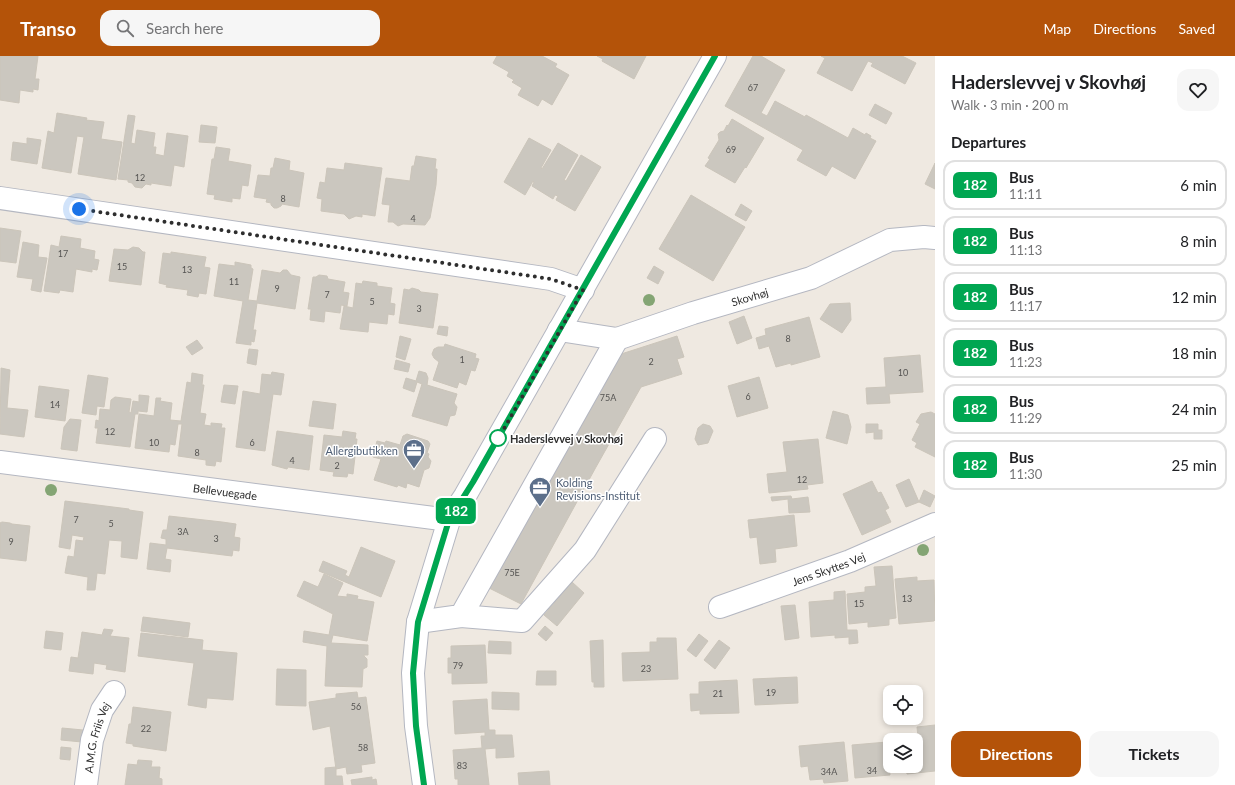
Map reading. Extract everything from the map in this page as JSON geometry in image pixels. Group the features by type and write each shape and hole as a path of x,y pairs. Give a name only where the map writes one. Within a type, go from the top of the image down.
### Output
{"street":[{"path":"424,785 416,726 413,673 418,622 449,520 465,496 715,56"},
{"path":"0,198 551,279 583,290"},
{"name":"Skovhøj","path":"559,330 617,339 693,313 811,278 890,240 924,237 935,238"},
{"path":"462,616 617,339"},
{"path":"418,622 462,616 522,621 585,550 655,439"},
{"name":"Bellevuegade","path":"0,462 449,520"},
{"name":"Jens Skyttes Vej","path":"720,607 850,561 935,524"},
{"name":"A.M.G. Friis Vej","path":"86,785 92,740 102,710 114,692"}],"building":[{"path":"0,56 38,56 35,79 39,79 38,90 33,89 33,92 20,90 19,103 0,100"},
{"path":"497,56 542,56 557,64 555,67 569,75 552,105 542,99 538,106 518,95 522,88 512,82 514,80 507,76 509,72 493,63"},
{"path":"597,56 646,56 634,79 602,61 603,59"},
{"path":"753,56 761,56 785,70 761,113 767,116 775,101 805,117 806,115 848,138 853,128 865,135 866,133 871,136 870,138 876,141 855,179 832,166 826,176 797,160 803,150 725,106"},
{"path":"821,56 902,56 916,63 905,84 871,66 873,63 868,61 852,91 817,73 825,58"},
{"path":"875,104 892,113 886,124 869,115"},
{"path":"57,113 87,118 86,120 104,122 101,139 122,142 116,180 78,174 84,137 77,136 71,173 42,168 48,131 54,133"},
{"path":"128,115 135,116 131,143 135,144 137,130 155,133 153,147 156,147 155,154 164,156 167,133 188,136 184,167 174,165 171,186 151,183 151,185 146,184 142,188 135,187 132,183 128,182 128,180 118,179"},
{"path":"732,119 764,138 735,183 705,166 719,140 718,134 724,131"},
{"path":"201,125 217,127 215,143 199,142"},
{"path":"27,138 41,140 37,164 11,160 13,142 27,144"},
{"path":"529,138 551,150 541,168 542,169 558,143 578,155 564,180 566,181 581,155 601,167 575,211 556,200 558,196 555,195 553,199 532,186 533,181 525,195 504,182"},
{"path":"216,147 230,149 228,161 251,165 248,186 242,185 240,199 232,198 232,202 214,199 215,195 207,194 212,159 214,159"},
{"path":"416,156 436,159 436,185 430,218 425,225 403,224 398,226 393,222 388,222 390,205 382,204 386,178 410,181 412,166 414,166"},
{"path":"275,158 290,161 289,170 304,173 299,207 282,204 277,208 274,208 271,203 266,202 267,199 254,197 258,175 270,176"},
{"path":"345,163 382,168 375,216 362,214 362,217 356,216 349,219 344,214 321,211 322,199 317,198 320,182 325,183 327,168 344,170"},
{"path":"935,163 935,189 925,184"},
{"path":"691,195 745,227 713,281 659,249"},
{"path":"741,204 752,211 746,221 735,215"},
{"path":"0,228 21,231 16,263 0,261"},
{"path":"61,236 81,239 80,248 95,251 94,259 99,260 97,270 92,269 92,272 76,269 73,292 60,290 59,293 44,291 51,245 59,247"},
{"path":"23,242 39,245 38,257 47,258 41,292 31,290 33,279 17,277"},
{"path":"133,247 139,248 145,252 141,285 109,281 114,249 128,250"},
{"path":"171,252 206,257 204,267 210,268 206,294 199,293 198,297 187,295 188,290 166,287 167,285 159,283 163,253 171,254"},
{"path":"235,262 251,265 251,268 253,269 248,300 257,301 262,270 280,273 283,270 287,270 291,275 300,277 295,309 257,303 253,330 256,330 254,342 251,341 251,345 236,343 243,301 214,296 219,264 235,266"},
{"path":"654,266 664,272 658,284 647,278"},
{"path":"319,275 327,276 328,279 345,282 343,292 349,293 347,306 341,305 340,313 325,311 324,322 310,320 311,309 308,309 313,277"},
{"path":"363,281 377,283 377,286 392,288 390,303 395,304 394,315 388,314 387,324 369,322 368,332 340,329 344,306 353,308 356,283 362,284"},
{"path":"412,288 421,292 438,294 433,328 399,323 404,289 409,290"},
{"path":"850,303 851,320 842,333 820,319 830,304"},
{"path":"744,316 752,338 737,344 729,322"},
{"path":"809,317 820,357 791,365 791,363 776,367 769,346 759,349 756,338 766,335 765,329"},
{"path":"439,326 448,327 447,336 437,334"},
{"path":"400,336 411,339 405,360 396,357"},
{"path":"677,336 684,357 677,359 682,374 641,387 521,604 487,587 615,356"},
{"path":"197,340 203,348 192,355 186,347"},
{"path":"445,344 476,354 475,358 479,359 475,371 471,370 466,385 459,382 457,388 433,380 439,362 432,354 434,349 444,347"},
{"path":"249,349 258,350 256,365 247,363"},
{"path":"920,355 923,392 889,394 890,403 867,404 866,388 886,387 884,358"},
{"path":"396,360 410,364 408,372 394,369"},
{"path":"1,368 10,370 7,408 28,410 24,437 0,434"},
{"path":"419,371 426,373 428,378 427,385 457,394 454,403 457,407 455,415 450,416 447,426 412,416 422,384 417,382 414,392 403,388 406,378 416,381"},
{"path":"272,372 284,374 281,395 273,394 265,451 236,447 243,391 260,394 262,374 271,375"},
{"path":"192,373 203,375 202,385 204,385 200,413 206,414 204,425 211,426 211,423 222,424 221,428 225,428 221,462 216,461 215,466 206,465 206,460 178,456 182,424 178,424 175,445 170,444 169,452 135,448 139,414 154,416 156,398 161,398 160,401 172,403 170,420 181,421 187,382 191,383"},
{"path":"88,375 108,378 104,407 97,406 96,415 82,413"},
{"path":"759,377 768,408 737,417 728,386"},
{"path":"224,385 238,386 235,404 221,402"},
{"path":"39,386 69,390 65,421 35,417"},
{"path":"139,395 149,396 147,412 138,411 138,414 135,414 130,447 96,443 98,428 95,428 96,420 99,421 100,409 110,410 111,400 115,397 131,399 129,412 131,413 133,401 139,402"},
{"path":"313,401 336,404 333,429 309,426"},
{"path":"833,411 848,415 851,427 847,444 826,438"},
{"path":"931,412 935,414 935,457 915,447 917,443 912,440 920,424 916,422 921,414"},
{"path":"70,419 81,420 77,451 61,449 64,427"},
{"path":"703,424 710,426 713,431 708,443 698,445 695,439 698,428"},
{"path":"866,424 878,424 878,430 882,430 882,439 874,439 874,432 866,433"},
{"path":"277,431 313,436 309,470 288,467 287,469 272,465"},
{"path":"343,431 356,433 355,439 357,439 353,474 348,473 347,477 333,476 334,472 320,470 324,435 342,437"},
{"path":"407,434 428,441 430,444 427,453 429,454 428,457 431,461 429,468 424,470 419,487 407,483 406,488 398,485 397,487 374,480 381,459 373,457 377,441 385,443 386,441 400,445 403,436"},
{"path":"818,439 823,483 807,485 808,489 769,493 767,474 787,472 783,442"},
{"path":"909,479 919,502 906,507 896,485"},
{"path":"872,481 878,493 881,492 889,508 885,510 891,522 862,535 843,494"},
{"path":"924,490 935,496 930,507 919,502"},
{"path":"791,496 792,499 808,497 810,512 789,513 788,499 772,501 771,497"},
{"path":"65,501 143,512 137,559 121,557 122,541 109,540 105,574 97,573 95,590 87,590 88,577 65,573 68,556 74,557 76,540 83,541 84,537 72,535 70,549 59,547"},
{"path":"794,515 797,546 775,549 776,562 760,564 757,537 750,538 748,520"},
{"path":"169,516 236,524 234,537 240,538 239,551 233,550 232,556 167,548 165,559 171,560 170,572 147,569 150,543 166,545 166,539 161,538 163,530 167,530"},
{"path":"0,523 30,526 26,561 0,558"},
{"path":"361,547 395,561 381,597 319,571 323,561 347,571 345,575 349,577"},
{"path":"892,566 896,618 889,619 889,625 868,627 868,622 849,624 847,594 865,592 865,587 876,586 874,567"},
{"path":"324,574 343,583 337,596 347,597 347,594 358,596 357,599 374,602 367,641 333,635 331,643 368,645 368,655 364,655 367,659 367,667 363,669 362,687 325,686 327,646 303,642 304,631 329,635 333,614 297,596 304,581 318,587"},
{"path":"917,577 917,581 934,580 935,620 899,624 895,579"},
{"path":"572,582 584,593 557,626 544,615"},
{"path":"845,591 847,630 857,630 858,643 849,644 849,637 835,638 835,635 811,637 809,602 834,600 834,592"},
{"path":"795,605 799,638 785,640 781,606"},
{"path":"143,617 190,623 188,637 141,631"},
{"path":"545,626 553,633 546,641 538,634"},
{"path":"104,629 113,630 110,636 129,638 125,672 106,669 107,665 94,663 93,674 69,671 71,657 78,658 82,632 102,635"},
{"path":"46,631 63,633 61,650 44,648"},
{"path":"141,633 203,640 202,650 237,653 233,700 207,698 206,708 188,705 194,663 138,656"},
{"path":"699,634 708,641 696,657 687,650"},
{"path":"657,638 676,638 678,679 623,681 622,653 650,652 650,642 657,642"},
{"path":"603,640 604,687 594,687 594,682 592,682 590,641"},
{"path":"719,640 730,648 715,669 704,660"},
{"path":"489,641 511,642 511,654 488,653"},
{"path":"485,645 487,683 452,684 452,673 448,673 448,658 451,658 451,646"},
{"path":"277,669 306,670 306,706 276,705"},
{"path":"537,671 556,671 556,685 536,685"},
{"path":"797,677 798,703 755,705 753,679"},
{"path":"737,680 739,713 700,714 700,710 691,711 690,694 699,694 699,682"},
{"path":"357,692 358,698 366,697 375,763 361,765 362,772 347,774 346,767 336,769 330,726 313,730 309,702 336,698 336,694"},
{"path":"492,692 519,693 519,710 492,709"},
{"path":"487,699 489,730 495,730 495,735 512,735 514,757 496,758 496,748 485,749 489,785 458,785 458,779 455,779 453,750 482,748 481,736 485,736 485,732 455,734 453,701"},
{"path":"133,707 171,712 166,751 133,746 133,744 126,743 129,724 131,724"},
{"path":"935,725 935,771 923,772 923,733 918,733 917,727"},
{"path":"62,728 83,730 82,742 61,740"},
{"path":"844,742 848,781 824,783 823,779 810,780 808,766 801,767 799,746"},
{"path":"883,742 883,773 890,773 890,775 855,778 852,745"},
{"path":"61,747 71,748 70,760 60,759"},
{"path":"138,760 152,761 151,767 160,767 159,778 162,779 162,785 125,785 128,764 137,765"},
{"path":"336,767 336,776 342,776 343,785 325,785 325,768"},
{"path":"549,771 550,785 519,785 518,773"},
{"path":"372,777 372,780 376,779 377,785 352,785 351,780"}],"bus line":[{"name":"182","path":"424,785 416,726 413,673 418,622 449,520 465,496 715,56"}],"place":[{"name":"Haderslevvej v Skovhøj","path":"498,438"},
{"name":"Allergibutikken","path":"414,470"},
{"name":"Kolding Revisions-Institut","path":"540,508"}],"route":[{"path":"79,209 551,279 583,290 497,441 498,438"}]}
